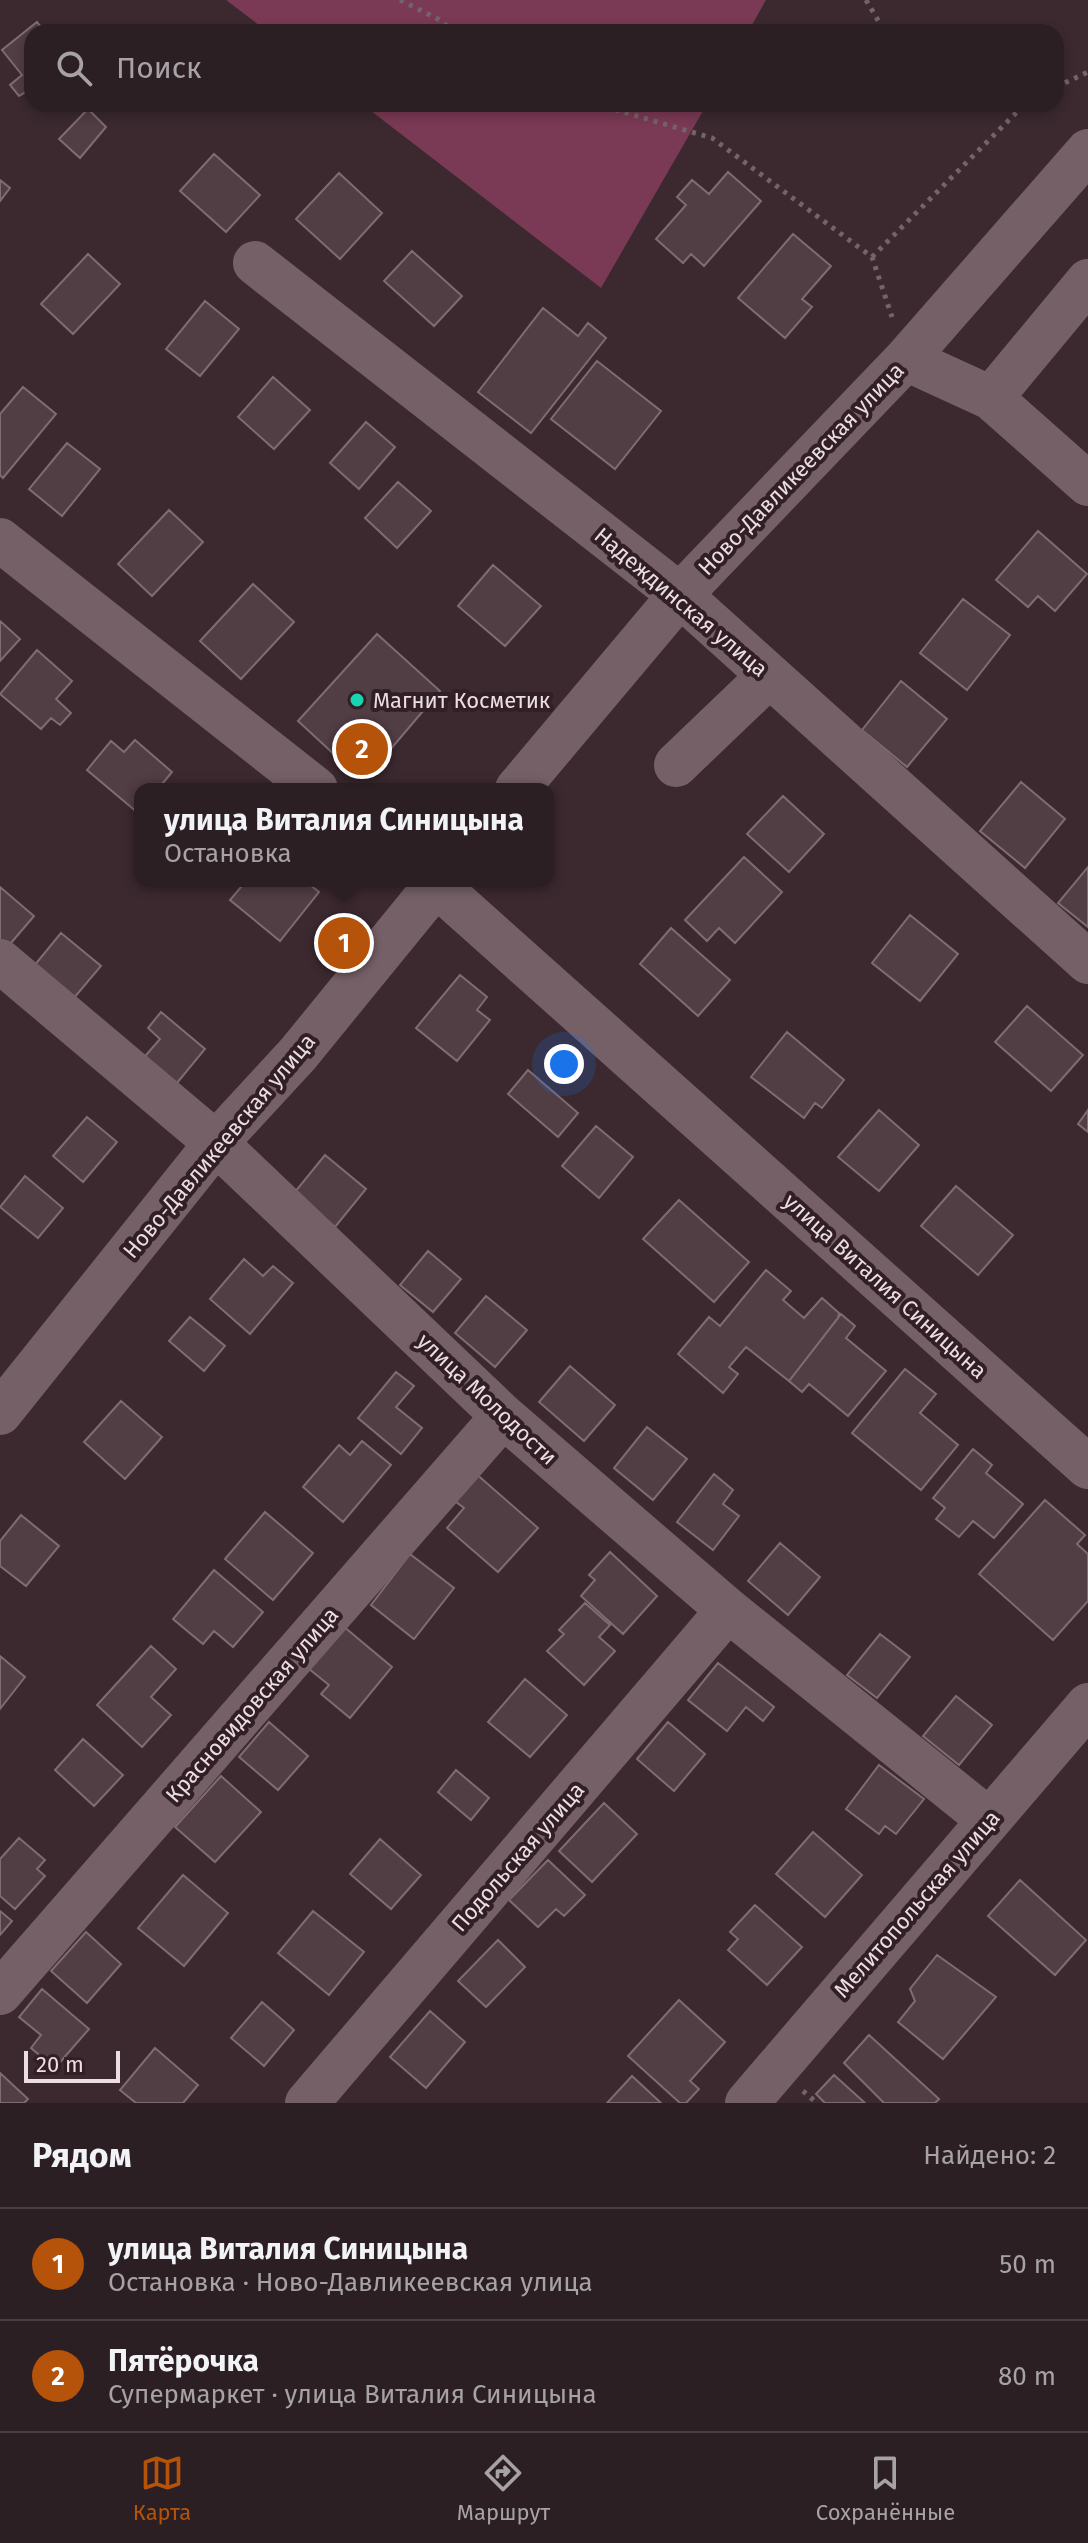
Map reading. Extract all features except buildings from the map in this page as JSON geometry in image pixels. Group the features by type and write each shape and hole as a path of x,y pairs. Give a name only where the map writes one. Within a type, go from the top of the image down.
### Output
{"street":[{"name":"Ново-Давликеевская улица","path":"522,783 680,595 906,359 1088,151"},
{"name":"Надеждинская улица","path":"255,263 680,595 1088,962"},
{"path":"991,398 1088,281"},
{"path":"906,359 991,398 1088,484"},
{"path":"0,540 308,783"},
{"path":"676,765 769,676"},
{"name":"Ново-Давликеевская улица","path":"0,1413 216,1143 298,1054 432,887"},
{"name":"улица Виталия Синицына","path":"442,887 1088,1467"},
{"name":"улица Молодости","path":"0,961 216,1143 503,1416 728,1610 989,1820"},
{"name":"Красновидовская улица","path":"0,1993 503,1416"},
{"name":"Подольская улица","path":"307,2103 728,1610"},
{"name":"Мелитопольская улица","path":"747,2103 1088,1705"}],"path":[{"path":"400,0 445,24"},
{"path":"866,0 880,24"},
{"path":"1064,83 1088,72"},
{"path":"623,112 712,138 872,257 906,359"},
{"path":"872,257 1017,112"}],"shaded area":[{"path":"226,0 766,0 752,24 258,24"},
{"path":"372,112 702,112 601,288"}],"place":[{"name":"Магнит Косметик","path":"357,700"},
{"name":"Пятёрочка","path":"362,749"},
{"name":"улица Виталия Синицына","path":"344,943"}]}
